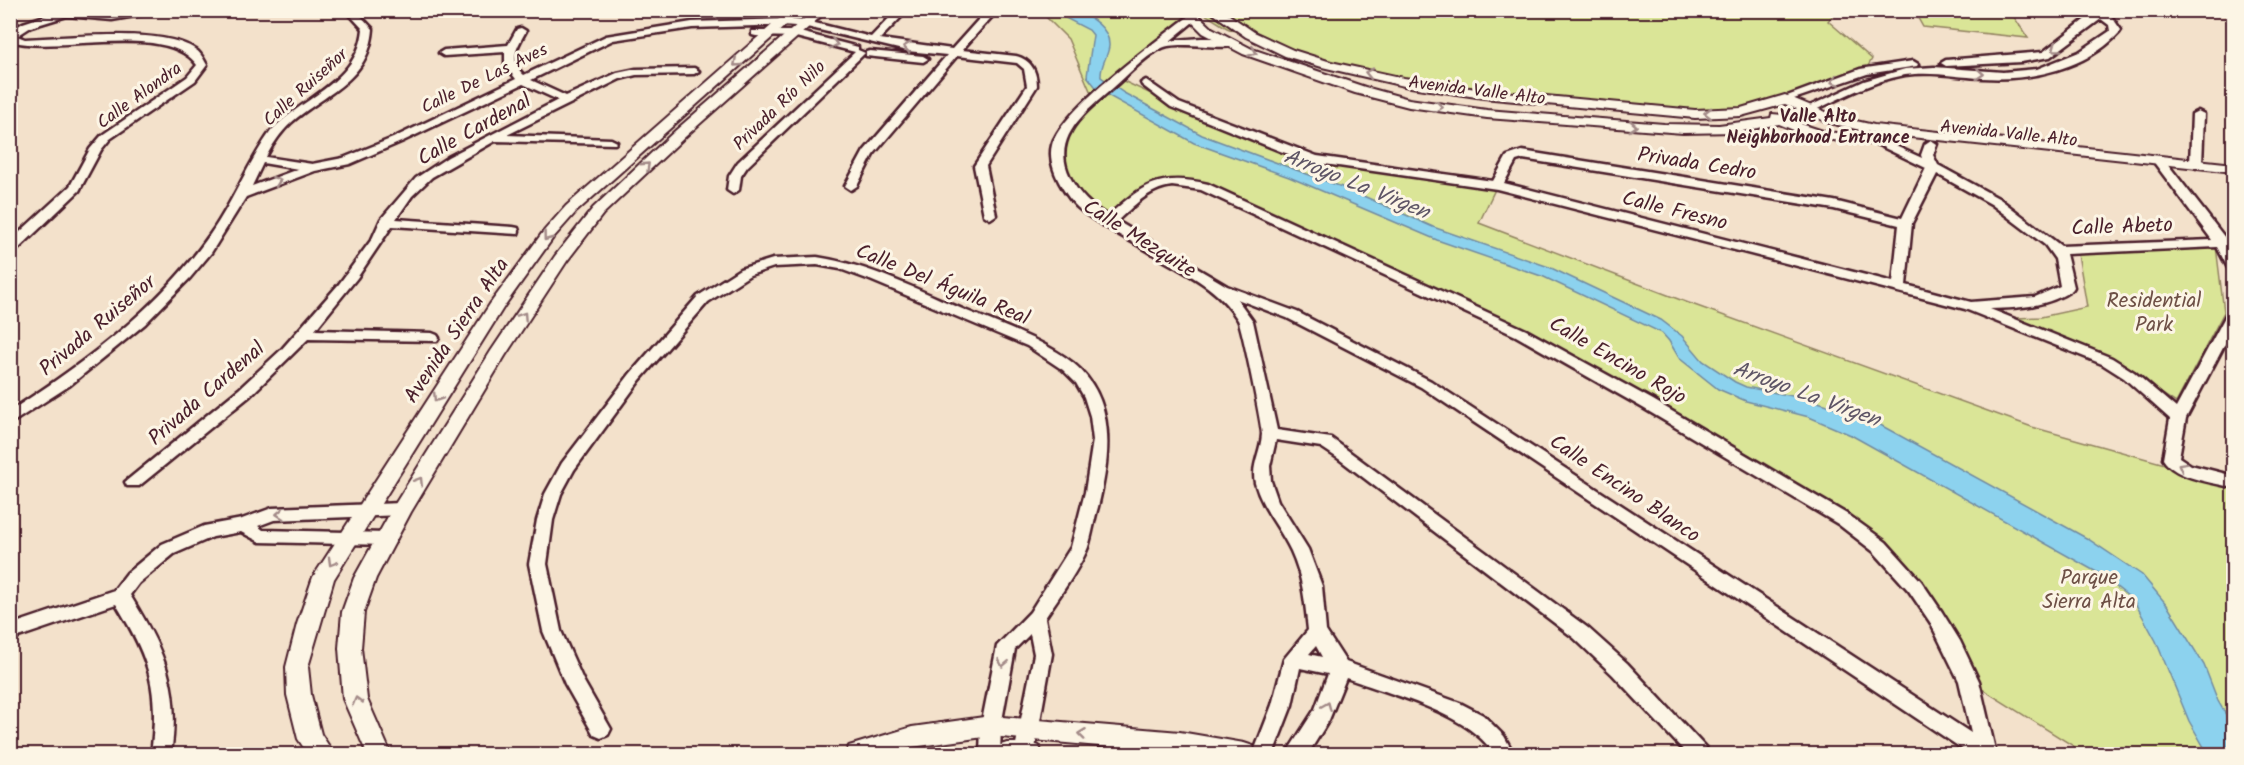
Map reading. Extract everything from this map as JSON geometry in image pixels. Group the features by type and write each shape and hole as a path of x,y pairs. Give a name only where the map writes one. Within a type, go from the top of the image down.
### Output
{"street":[{"path":"126,10 136,15"},
{"path":"71,12 101,17 136,15 165,10"},
{"name":"Calle Ruiseñor","path":"242,194 259,159 276,132 292,116 325,94 358,63 367,48 368,29 353,13 345,10"},
{"name":"Avenida Sierra Alta","path":"322,754 310,739 299,695 297,667 308,624 324,577 346,539 498,304 548,235 571,208 791,25 822,10"},
{"path":"875,41 903,10"},
{"path":"851,186 868,154 993,10"},
{"name":"Avenida Valle Alto","path":"1189,14 1209,32 1231,44 1358,89 1424,105 1521,117 1692,129 1738,128 1782,121 1870,82 1901,73 1923,71 2002,75 2040,72 2067,64 2089,51 2116,30 2102,12 2046,55 2009,60 1886,65 1785,99 1766,108 1724,114 1511,97 1436,86 1332,66 1286,52 1238,29 1215,10"},
{"name":"Calle Alondra","path":"10,249 75,188 96,149 106,137 191,79 202,64 201,57 194,51 165,41 132,39 24,42 11,38 12,34 27,25 71,12"},
{"name":"Calle Mezquite","path":"1189,14 1159,45 1075,118 1062,134 1057,146 1059,163 1077,198 1088,209 1222,289"},
{"path":"791,25 951,56"},
{"path":"791,25 861,52 899,58 973,55 1016,59 1024,62 1032,76 1032,86 980,166 980,176 990,215"},
{"name":"Calle De Las Aves","path":"721,29 791,25"},
{"name":"Calle De Las Aves","path":"242,194 312,168 346,161 397,140 610,38 644,31 673,29 690,34 721,29 791,25"},
{"name":"Avenida Sierra Alta","path":"379,754 355,699 350,648 353,612 365,578 402,509 561,259 598,211 791,25"},
{"path":"521,31 508,60 511,68 521,79 566,100"},
{"path":"875,41 884,44 883,49 861,52 856,45 875,41"},
{"path":"1159,45 1199,41 1231,44"},
{"path":"444,53 512,48"},
{"name":"Privada Río Nilo","path":"733,190 735,176 741,165 861,52"},
{"name":"Calle Cardenal","path":"304,334 351,276 406,195 440,166 566,100 626,74 694,71"},
{"name":"Calle Fresno","path":"1146,83 1175,105 1284,149 1315,159 1497,185 1970,306 2107,361 2129,375 2178,418"},
{"name":"Avenida Valle Alto","path":"1785,99 1807,110 1854,126 2164,167 2234,179"},
{"name":"Avenida Valle Alto","path":"1766,108 1782,121 1816,135 2164,167 2196,164 2234,168"},
{"path":"2196,164 2198,114"},
{"path":"493,138 611,142"},
{"path":"1874,140 1932,165 1989,197 2017,216 2057,250"},
{"path":"1931,144 1927,155 1932,165"},
{"name":"Privada Cedro","path":"1497,185 1510,159 1522,155 1834,205 1906,223"},
{"name":"Calle De Las Aves","path":"259,159 312,168"},
{"path":"1899,287 1906,223 1932,165"},
{"path":"2164,167 2190,196 2222,243 2234,267"},
{"name":"Calle Encino Rojo","path":"1109,222 1147,187 1155,184 1181,181 1204,187 1521,333 1648,404 1844,520 1880,547 1915,586 1936,616 1969,681 1986,754"},
{"name":"Privada Ruiseñor","path":"10,419 39,401 102,353 160,303 206,250 242,194"},
{"path":"571,208 598,211"},
{"path":"386,222 513,231"},
{"name":"Calle Abeto","path":"1970,306 2013,304 2059,294 2067,287 2065,268 2057,250 2222,243"},
{"name":"Calle Del Águila Real","path":"601,729 575,684 552,631 538,564 545,520 553,494 568,468 634,377 704,298 745,272 773,263 817,261 843,265 875,276 1032,343 1068,366 1092,397 1098,416 1101,440 1093,492 1079,548 1036,617 1006,646 991,726 990,754"},
{"path":"1222,289 1246,321 1270,434 1262,466 1263,481 1270,502 1299,549 1313,586 1317,632 1339,668 1321,721 1296,754"},
{"name":"Calle Encino Blanco","path":"1222,289 1292,315 1426,384 1454,401 1986,754"},
{"path":"2234,313 2178,418 2171,459 2186,469 2234,482"},
{"path":"1246,321 1266,314 1292,315"},
{"path":"304,334 432,338"},
{"name":"Privada Cardenal","path":"133,482 256,382 304,334"},
{"path":"1270,434 1325,442 1345,455 1581,633 1620,669 1699,754"},
{"path":"10,633 120,595 133,578 168,549 210,531 244,525 272,514 402,509"},
{"path":"244,525 260,536 387,538"},
{"path":"120,595 140,627 160,675 164,738 161,754"},
{"path":"1025,754 1043,654 1036,617"},
{"path":"1263,754 1282,705 1293,659 1317,632"},
{"path":"1293,659 1339,668 1453,709 1476,721 1497,742 1504,754"},
{"path":"858,754 912,737 991,726 1180,742 1244,754"},
{"path":"1007,754 1030,754"}],"green space":[{"path":"1040,11 1198,11 1091,93 1068,39"},
{"path":"1200,11 1837,11 1828,21 1872,59 1868,66 1857,72 1766,108 1724,114 1501,96 1395,79 1295,55 1227,28"},
{"path":"1914,11 2010,11 2028,38 1923,27"},
{"name":"Parque Sierra Alta","path":"1119,79 1175,105 1315,159 1497,185 1479,223 1686,302 2032,427 2233,483 2233,754 2086,754 1969,681 1936,617 1880,547 1521,333 1204,187 1166,182 1147,187 1109,222 1087,209 1059,163 1062,134"},
{"name":"Residential Park","path":"2216,246 2224,312 2176,403 2104,356 2016,318 2041,317 2087,307 2078,254"}],"water":[{"path":"1052,11 1075,11 1087,16 1103,28 1109,46 1101,77 1124,93 1202,135 1350,190 1433,227 1549,267 1661,320 1682,336 1703,361 1735,382 1746,387 1808,399 1864,416 2088,539 2142,575 2167,605 2204,665 2218,701 2233,727 2233,754 2208,754 2189,721 2156,641 2134,601 2100,574 1851,435 1809,417 1746,401 1718,389 1679,358 1662,333 1544,277 1437,240 1289,177 1194,143 1098,90 1087,76 1093,35 1089,30"}],"district":[{"name":"Valle Alto Neighborhood Entrance","path":"1818,126"}],"water label":[{"name":"Arroyo La Virgen","path":"1357,183"},
{"name":"Arroyo La Virgen","path":"1807,393"}]}
